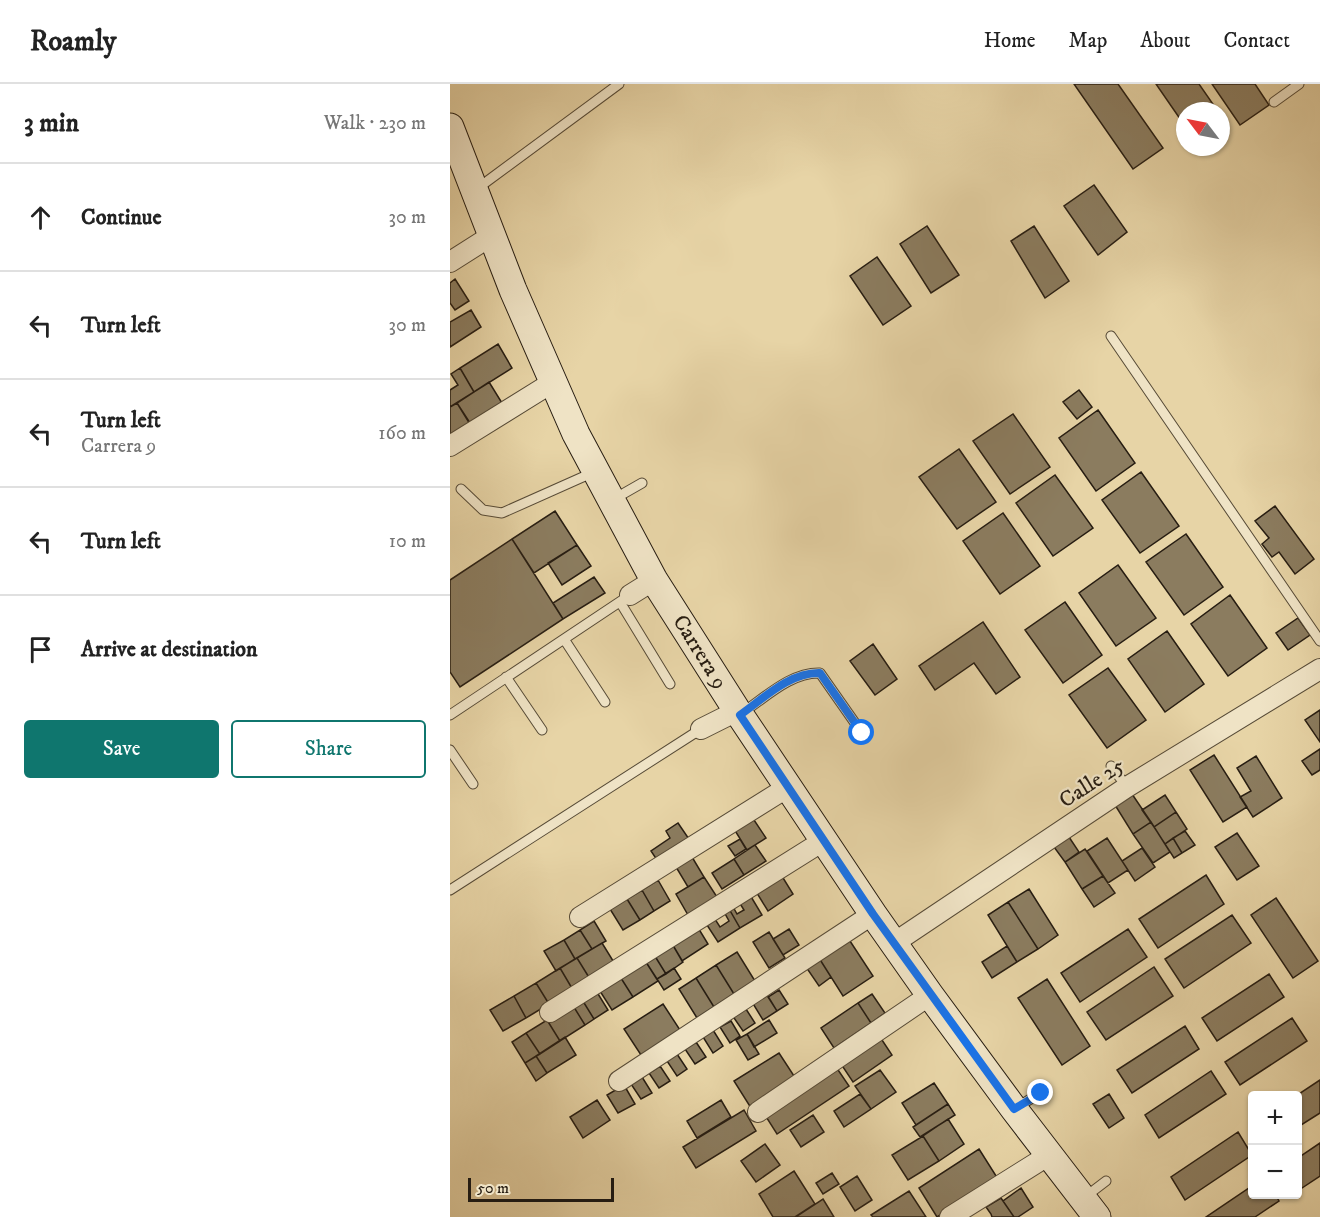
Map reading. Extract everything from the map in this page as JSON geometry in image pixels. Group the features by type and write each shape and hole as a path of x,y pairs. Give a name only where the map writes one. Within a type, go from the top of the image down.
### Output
{"main road":[{"name":"Carrera 9","path":"450,127 491,236 553,382 595,472 654,580 738,712 873,914 1014,1109 1090,1208"}],"street":[{"path":"450,262 491,236"},
{"path":"450,446 553,382"},
{"path":"625,598 654,580"},
{"name":"Calle 25","path":"894,943 1127,787 1320,669"},
{"path":"701,729 738,712"},
{"path":"580,917 788,787"},
{"path":"550,1012 823,841"},
{"path":"619,1081 873,914"},
{"path":"758,1112 930,995"},
{"path":"950,1217 1049,1155"}],"lane":[{"path":"474,191 620,84"},
{"path":"1274,102 1299,84"},
{"path":"1112,336 1320,641"},
{"path":"461,489 483,510 502,513 595,472"},
{"path":"612,500 642,483"},
{"path":"450,715 625,598 670,684"},
{"path":"564,639 605,702"},
{"path":"738,712 791,680 807,673 820,673 862,733"},
{"path":"506,677 542,730"},
{"path":"450,890 701,729"},
{"path":"450,750 473,784"},
{"path":"1111,766 1127,787"},
{"path":"1014,1109 1041,1093"},
{"path":"1090,1208 1106,1181"}],"building":[{"path":"1074,84 1118,84 1163,148 1133,169"},
{"path":"1156,84 1199,84 1212,102 1176,102 1176,113"},
{"path":"1212,84 1255,84 1269,105 1240,125 1230,110 1230,102 1224,102"},
{"path":"1094,185 1127,232 1098,255 1064,206"},
{"path":"927,226 959,275 931,293 900,244"},
{"path":"1034,226 1069,281 1045,298 1011,241"},
{"path":"877,257 911,306 883,325 850,276"},
{"path":"455,279 469,301 455,310 450,303 450,283"},
{"path":"471,310 481,327 450,347 450,322"},
{"path":"498,344 512,368 474,392 460,368"},
{"path":"460,368 474,392 450,407 450,390 458,385 451,374"},
{"path":"489,382 502,403 470,423 457,403"},
{"path":"1079,390 1092,407 1077,419 1063,402"},
{"path":"457,403 473,429 450,436 450,407"},
{"path":"1098,410 1135,463 1096,491 1059,438"},
{"path":"1013,414 1050,467 1010,494 973,441"},
{"path":"959,449 996,502 957,529 919,477"},
{"path":"1141,472 1179,526 1140,553 1102,500"},
{"path":"1055,475 1093,528 1053,556 1016,503"},
{"path":"1275,506 1314,559 1295,574 1279,552 1272,557 1262,544 1269,538 1255,521"},
{"path":"555,511 577,545 534,573 512,539"},
{"path":"1003,513 1040,566 1000,594 963,541"},
{"path":"1186,534 1223,587 1184,615 1146,562"},
{"path":"512,539 563,619 460,687 450,672 450,580"},
{"path":"577,545 591,566 562,585 548,563"},
{"path":"1118,565 1156,618 1116,646 1079,593"},
{"path":"594,577 605,593 563,619 553,603"},
{"path":"1230,595 1267,648 1228,676 1191,624"},
{"path":"1065,602 1102,655 1063,683 1025,630"},
{"path":"1298,618 1310,635 1288,650 1276,633"},
{"path":"983,622 1020,677 996,694 974,663 935,690 919,666"},
{"path":"1167,631 1204,684 1165,712 1128,659"},
{"path":"873,644 897,679 875,695 850,661"},
{"path":"1108,668 1146,720 1107,748 1069,695"},
{"path":"1320,710 1320,742 1305,720"},
{"path":"1320,749 1320,770 1312,775 1302,761"},
{"path":"1214,755 1247,807 1223,822 1190,770"},
{"path":"1256,756 1282,798 1253,817 1240,797 1251,791 1237,768"},
{"path":"1132,794 1151,822 1133,834 1115,805"},
{"path":"1165,795 1176,812 1154,827 1142,810"},
{"path":"1176,812 1187,829 1165,844 1154,827"},
{"path":"752,817 766,838 747,850 734,829"},
{"path":"1151,822 1170,852 1153,863 1133,834"},
{"path":"678,823 691,842 659,863 651,851 670,838 666,831"},
{"path":"1185,831 1195,845 1182,853 1173,838"},
{"path":"1237,833 1259,866 1237,880 1215,847"},
{"path":"1069,837 1079,852 1065,862 1054,847"},
{"path":"1107,838 1128,870 1108,883 1087,851"},
{"path":"1173,838 1182,853 1174,858 1165,844"},
{"path":"740,839 746,849 735,856 728,846"},
{"path":"755,845 766,861 744,875 734,859"},
{"path":"1142,848 1155,867 1135,881 1122,861"},
{"path":"1085,849 1103,876 1082,889 1065,862"},
{"path":"692,857 704,877 688,887 676,867"},
{"path":"734,859 744,875 722,889 712,873"},
{"path":"780,873 793,894 768,911 755,890"},
{"path":"1206,875 1224,904 1158,948 1139,919"},
{"path":"1103,876 1115,893 1094,907 1082,889"},
{"path":"704,877 717,897 688,915 676,894"},
{"path":"658,880 670,901 654,911 642,890"},
{"path":"1029,889 1058,935 1038,949 1008,902"},
{"path":"642,890 654,911 640,920 627,899"},
{"path":"750,895 762,915 740,928 728,907 732,905 737,914 744,910 739,902"},
{"path":"1276,898 1318,961 1293,978 1251,915"},
{"path":"627,899 640,920 623,930 610,909"},
{"path":"1008,902 1038,949 1017,962 988,915"},
{"path":"728,907 740,928 718,942 705,922 713,916 720,927 729,921 723,910"},
{"path":"1232,915 1251,943 1184,988 1165,959"},
{"path":"594,921 606,941 592,949 580,930"},
{"path":"697,926 708,944 682,961 671,942"},
{"path":"789,929 799,945 783,955 773,939"},
{"path":"1128,929 1147,957 1080,1002 1061,973"},
{"path":"580,930 592,949 575,959 564,940"},
{"path":"769,932 785,958 769,968 753,942"},
{"path":"848,938 873,976 843,996 819,958"},
{"path":"564,940 575,959 556,971 544,951"},
{"path":"671,942 683,962 666,974 653,953"},
{"path":"602,943 615,964 590,979 577,958"},
{"path":"1007,946 1017,962 992,978 982,962"},
{"path":"737,952 755,981 734,994 716,965"},
{"path":"653,953 666,974 657,979 644,959"},
{"path":"577,958 590,979 573,990 560,968"},
{"path":"819,958 831,977 819,986 806,967"},
{"path":"644,959 658,981 633,997 619,975"},
{"path":"716,965 734,994 714,1007 696,978"},
{"path":"1154,967 1173,996 1106,1040 1087,1012"},
{"path":"560,968 573,990 549,1004 536,983"},
{"path":"674,968 681,979 664,990 657,979"},
{"path":"1269,974 1284,997 1217,1041 1202,1018"},
{"path":"619,975 633,997 612,1010 598,988"},
{"path":"696,978 714,1007 697,1018 679,989"},
{"path":"1047,979 1090,1046 1062,1065 1018,998"},
{"path":"536,983 549,1004 526,1018 514,996"},
{"path":"595,989 608,1010 594,1019 581,998"},
{"path":"779,990 788,1004 777,1011 768,997"},
{"path":"766,993 777,1011 763,1020 752,1002"},
{"path":"872,994 885,1013 871,1023 858,1003"},
{"path":"514,996 526,1018 503,1031 490,1010"},
{"path":"581,998 594,1019 585,1025 572,1004"},
{"path":"858,1003 871,1023 834,1048 821,1028"},
{"path":"572,1004 585,1025 560,1041 547,1020"},
{"path":"663,1004 680,1030 641,1055 624,1029"},
{"path":"744,1006 755,1023 743,1031 732,1015"},
{"path":"1292,1018 1307,1041 1240,1085 1225,1062"},
{"path":"547,1020 560,1041 540,1054 526,1033"},
{"path":"769,1020 777,1033 754,1047 747,1034"},
{"path":"731,1021 740,1036 730,1043 720,1027"},
{"path":"1185,1026 1199,1049 1132,1093 1117,1070"},
{"path":"713,1030 723,1046 713,1053 703,1037"},
{"path":"526,1033 540,1054 525,1063 512,1042"},
{"path":"747,1034 759,1054 748,1060 736,1040"},
{"path":"878,1034 892,1055 853,1082 839,1061"},
{"path":"565,1037 576,1055 547,1073 536,1056"},
{"path":"696,1042 706,1057 695,1064 685,1049"},
{"path":"779,1053 796,1079 751,1108 734,1081"},
{"path":"677,1054 687,1069 677,1076 667,1061"},
{"path":"536,1056 547,1073 536,1081 525,1063"},
{"path":"834,1064 849,1086 777,1134 763,1112"},
{"path":"660,1066 670,1081 659,1088 649,1073"},
{"path":"880,1070 896,1092 871,1109 855,1086"},
{"path":"1211,1071 1226,1094 1159,1138 1145,1115"},
{"path":"642,1077 652,1093 641,1099 631,1084"},
{"path":"1320,1080 1320,1113 1302,1124 1302,1092"},
{"path":"934,1083 948,1104 916,1125 902,1103"},
{"path":"624,1085 635,1104 618,1113 607,1095"},
{"path":"860,1094 871,1109 844,1127 834,1111"},
{"path":"1109,1094 1124,1118 1109,1128 1093,1104"},
{"path":"597,1100 610,1120 583,1138 570,1117"},
{"path":"721,1100 731,1117 697,1138 687,1121"},
{"path":"948,1104 955,1115 920,1137 913,1127"},
{"path":"744,1110 756,1131 696,1168 683,1147"},
{"path":"813,1115 824,1132 801,1147 790,1130"},
{"path":"948,1119 964,1144 939,1161 923,1136"},
{"path":"1238,1132 1248,1148 1248,1158 1185,1200 1171,1177"},
{"path":"923,1136 939,1161 908,1180 892,1155"},
{"path":"1320,1143 1320,1176 1302,1188 1302,1155"},
{"path":"765,1144 780,1165 756,1182 741,1161"},
{"path":"979,1149 998,1179 937,1217 919,1188"},
{"path":"794,1171 815,1204 795,1217 773,1217 759,1194"},
{"path":"832,1173 839,1184 823,1194 816,1183"},
{"path":"857,1176 872,1200 855,1211 840,1187"},
{"path":"1021,1188 1033,1207 1018,1217 1014,1217 1003,1201"},
{"path":"1248,1189 1248,1199 1278,1199 1279,1201 1255,1217 1206,1217"},
{"path":"909,1191 926,1217 873,1217 871,1215"},
{"path":"1001,1198 1014,1217 992,1217 986,1207"},
{"path":"823,1199 834,1217 797,1216"}],"route":[{"path":"862,733 820,673 807,673 791,680 740,715 873,914 1014,1109 1041,1093"}]}
